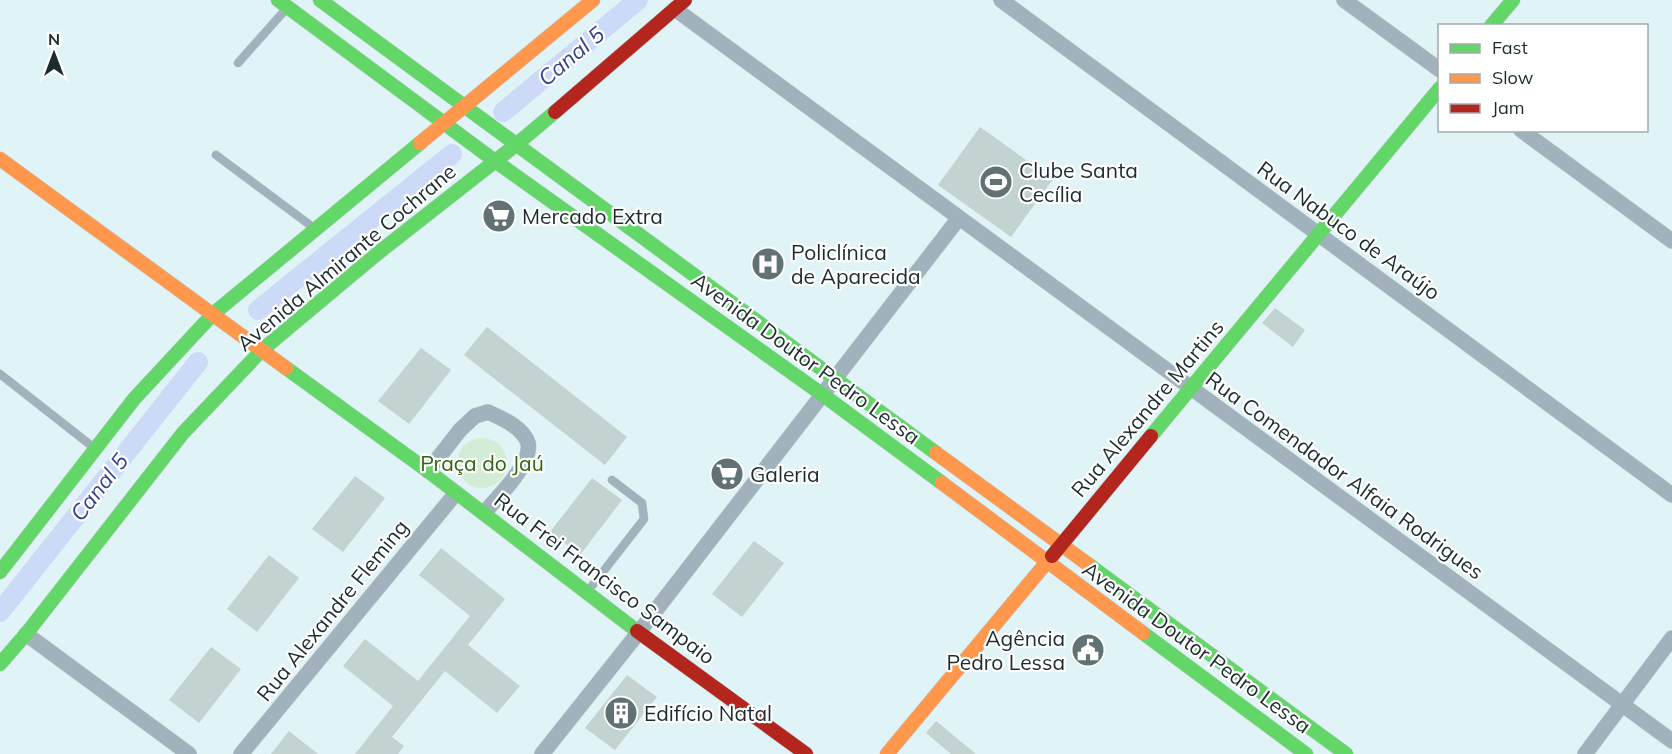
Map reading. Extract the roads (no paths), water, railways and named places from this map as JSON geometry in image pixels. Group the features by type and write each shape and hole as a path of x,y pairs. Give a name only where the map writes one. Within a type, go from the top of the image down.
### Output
{"main road":[{"name":"Avenida Doutor Pedro Lessa","path":"320,0 1346,754"},
{"name":"Avenida Almirante Cochrane","path":"0,572 134,399 215,315 315,229 593,0"},
{"path":"1493,24 1513,0"},
{"name":"Avenida Doutor Pedro Lessa","path":"283,4 495,161 823,395 1306,754"},
{"name":"Avenida Almirante Cochrane","path":"0,664 27,634 183,433 257,346 517,144 680,4"},
{"name":"Rua Alexandre Martins","path":"887,754 1438,90"},
{"name":"Rua Frei Francisco Sampaio","path":"0,159 428,471 639,632 806,754"}],"street":[{"name":"Rua Nabuco de Araújo","path":"1001,0 1672,495"},
{"path":"1344,0 1438,69"},
{"name":"Rua Comendador Alfaia Rodrigues","path":"680,4 959,218 1672,741"},
{"path":"1524,132 1672,241"},
{"path":"542,754 959,218"},
{"path":"428,471 460,430 475,416 488,412 505,420 518,430 528,443 527,457 517,473 484,513"},
{"name":"Rua Alexandre Fleming","path":"241,754 456,493"},
{"path":"27,634 189,754"},
{"path":"1585,754 1672,638"}],"lane":[{"path":"238,63 283,4"},
{"path":"216,155 315,229"},
{"path":"0,374 95,449"},
{"path":"587,592 644,519 642,503 612,480"}],"waterway":[{"name":"Canal 5","path":"503,112 638,0"},
{"name":"Canal 5","path":"258,310 452,154"},
{"name":"Canal 5","path":"0,612 198,362"}],"place":[{"name":"Clube Santa Cecília","path":"996,182"},
{"name":"Mercado Extra","path":"499,216"},
{"name":"Policlínica de Aparecida","path":"768,264"},
{"name":"Galeria","path":"727,474"},
{"name":"Agência Pedro Lessa","path":"1088,650"},
{"name":"Edifício Natal","path":"621,713"}],"park label":[{"name":"Praça do Jaú","path":"482,463"}]}
